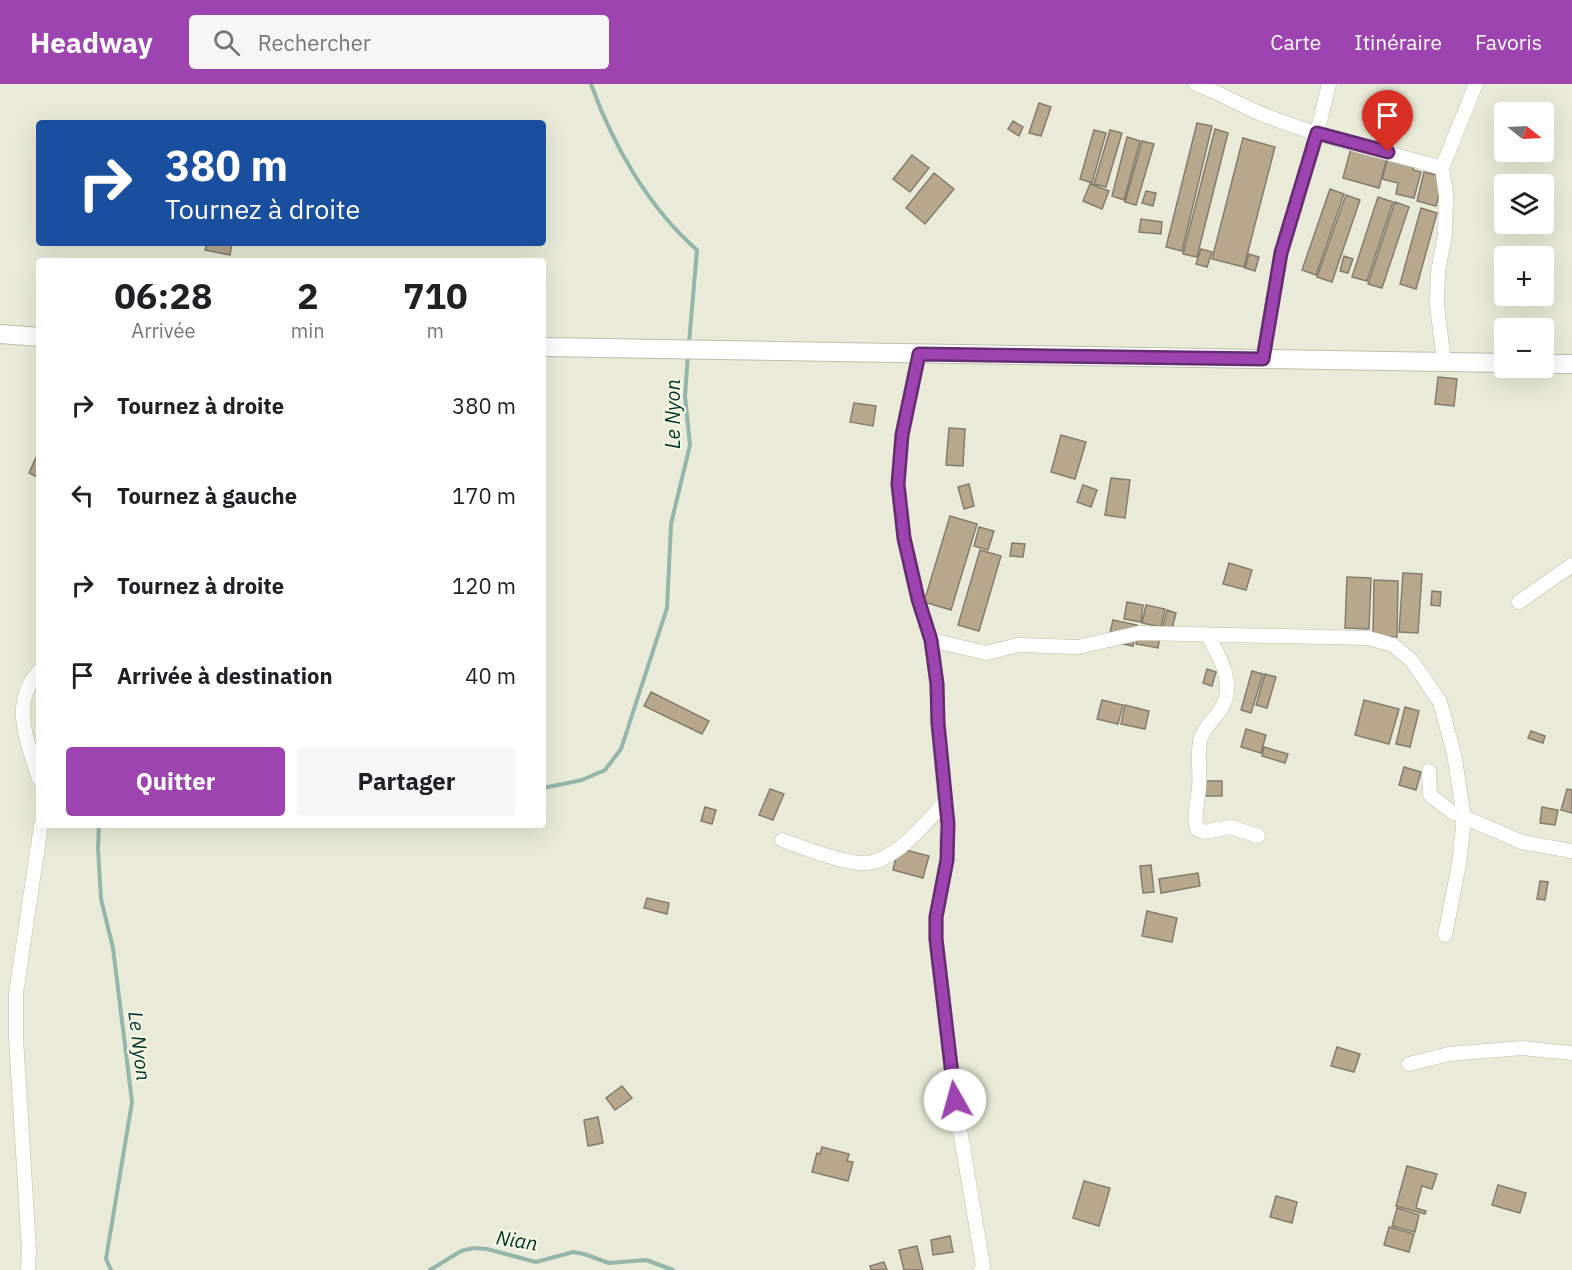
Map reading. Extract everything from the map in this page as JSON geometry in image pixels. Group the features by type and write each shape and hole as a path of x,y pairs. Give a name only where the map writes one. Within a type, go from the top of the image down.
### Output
{"main road":[{"path":"0,334 36,337"},
{"path":"546,347 1494,363"},
{"path":"1554,364 1572,364"}],"street":[{"path":"1196,84 1272,118 1442,168"},
{"path":"1263,359 1281,253 1317,133 1329,84"},
{"path":"1444,362 1437,305 1446,195 1442,168 1476,84"},
{"path":"919,354 902,435 898,484 904,538 918,599 931,640 937,684 948,824 947,860 936,917 936,939 955,1100 983,1266 981,1270"},
{"path":"1519,602 1572,565"},
{"path":"931,640 986,653 1018,645 1078,647 1139,633 1368,638 1393,645 1412,661 1440,702 1454,754 1464,817 1459,864 1445,935"},
{"path":"1207,634 1225,672 1227,687 1224,703 1201,737 1198,752 1199,786 1195,822 1197,829 1204,832 1231,827 1258,836"},
{"path":"36,677 22,704 22,718 36,769"},
{"path":"1429,771 1430,795 1464,817 1522,842 1572,851"},
{"path":"782,840 865,864 883,860 922,828 945,802"},
{"path":"28,1270 29,1250 16,1038 16,993 41,828"},
{"path":"1409,1064 1449,1054 1522,1048 1572,1053"}],"building":[{"path":"1039,103 1051,107 1041,136 1029,133"},
{"path":"1013,121 1023,127 1019,136 1008,129"},
{"path":"1197,123 1212,126 1182,251 1166,247"},
{"path":"1215,129 1228,133 1197,257 1183,254"},
{"path":"1094,130 1106,133 1092,183 1080,179"},
{"path":"1110,130 1122,133 1106,187 1094,184"},
{"path":"1127,137 1140,141 1124,200 1112,196"},
{"path":"1243,138 1275,147 1244,267 1212,259"},
{"path":"1142,141 1154,144 1136,205 1125,202"},
{"path":"1351,148 1387,157 1379,188 1343,178"},
{"path":"912,155 929,168 910,192 893,179"},
{"path":"1388,158 1414,164 1413,170 1421,172 1414,198 1396,194 1398,183 1382,179"},
{"path":"1424,172 1444,177 1436,206 1417,201"},
{"path":"934,173 954,189 925,224 906,208"},
{"path":"1090,184 1109,191 1102,209 1083,201"},
{"path":"1330,189 1344,194 1316,275 1302,270"},
{"path":"1146,191 1156,193 1153,206 1142,203"},
{"path":"1346,195 1360,200 1332,282 1317,277"},
{"path":"1378,197 1393,202 1367,281 1352,277"},
{"path":"1395,202 1409,207 1382,288 1368,284"},
{"path":"1421,208 1437,213 1416,289 1400,284"},
{"path":"1141,219 1162,222 1161,234 1139,232"},
{"path":"206,246 232,246 230,255 205,250"},
{"path":"1201,249 1212,252 1207,267 1196,264"},
{"path":"1249,254 1259,257 1255,271 1245,268"},
{"path":"1344,256 1353,259 1348,273 1340,271"},
{"path":"1438,377 1457,379 1454,406 1435,404"},
{"path":"854,403 876,406 873,426 850,422"},
{"path":"949,428 965,429 963,466 946,465"},
{"path":"1061,435 1086,442 1075,479 1051,472"},
{"path":"36,457 36,476 29,473"},
{"path":"1111,478 1130,480 1125,518 1105,515"},
{"path":"969,484 974,506 964,509 958,487"},
{"path":"1083,485 1097,490 1091,507 1077,502"},
{"path":"950,516 977,524 951,610 924,602"},
{"path":"979,527 994,531 988,550 974,546"},
{"path":"1012,543 1025,544 1023,557 1010,556"},
{"path":"980,550 1001,556 979,631 958,625"},
{"path":"1229,563 1252,570 1246,590 1223,584"},
{"path":"1403,573 1422,574 1418,633 1399,632"},
{"path":"1347,577 1371,578 1369,629 1345,628"},
{"path":"1374,580 1398,581 1397,637 1373,636"},
{"path":"1432,591 1441,592 1440,606 1431,605"},
{"path":"1127,602 1143,605 1141,622 1124,619"},
{"path":"1146,605 1165,609 1161,627 1142,623"},
{"path":"1167,610 1176,613 1172,629 1163,627"},
{"path":"1113,620 1137,625 1133,646 1108,641"},
{"path":"1139,627 1161,631 1158,648 1136,644"},
{"path":"1207,669 1216,672 1212,686 1203,683"},
{"path":"1252,671 1263,674 1251,713 1241,710"},
{"path":"1265,674 1276,677 1267,708 1256,705"},
{"path":"651,692 709,721 702,734 644,706"},
{"path":"1102,700 1123,705 1118,724 1097,719"},
{"path":"1364,700 1399,709 1389,744 1355,735"},
{"path":"1125,705 1149,711 1145,729 1121,724"},
{"path":"1405,707 1419,711 1410,747 1396,744"},
{"path":"1246,729 1266,735 1261,753 1241,747"},
{"path":"1531,731 1545,736 1543,743 1528,738"},
{"path":"1264,747 1288,754 1285,763 1262,756"},
{"path":"1404,767 1421,772 1416,790 1399,785"},
{"path":"1205,781 1222,781 1222,796 1205,796"},
{"path":"770,789 784,794 773,820 759,815"},
{"path":"1567,789 1572,790 1572,813 1561,810"},
{"path":"705,807 716,810 712,824 701,821"},
{"path":"1542,807 1558,810 1555,825 1540,823"},
{"path":"898,848 929,856 923,878 893,870"},
{"path":"1151,865 1154,892 1143,893 1140,866"},
{"path":"1198,873 1200,886 1161,893 1159,879"},
{"path":"1540,881 1548,882 1545,900 1537,899"},
{"path":"647,898 669,903 667,914 644,908"},
{"path":"1147,911 1177,918 1172,942 1142,936"},
{"path":"1337,1047 1360,1054 1354,1072 1331,1066"},
{"path":"622,1086 632,1098 615,1110 606,1098"},
{"path":"598,1117 603,1143 588,1146 584,1120"},
{"path":"822,1147 849,1154 847,1161 853,1162 848,1181 812,1172 817,1153 820,1154"},
{"path":"1407,1166 1437,1174 1432,1189 1422,1186 1416,1208 1426,1211 1425,1214 1396,1206"},
{"path":"1084,1181 1110,1188 1099,1226 1073,1218"},
{"path":"1498,1185 1526,1193 1520,1213 1492,1205"},
{"path":"1276,1196 1297,1202 1292,1223 1270,1217"},
{"path":"1397,1208 1419,1215 1415,1232 1392,1226"},
{"path":"1389,1227 1414,1234 1409,1252 1384,1245"},
{"path":"950,1236 953,1252 933,1255 931,1240"},
{"path":"917,1246 923,1270 904,1270 899,1250"},
{"path":"884,1262 887,1270 871,1270 870,1266"}],"waterway":[{"name":"Le Nyon","path":"591,84 610,130 634,174 663,214 697,250 689,343"},
{"name":"Le Nyon","path":"546,787 582,780 605,770 621,749 667,608 671,524 690,445 685,396 688,354"},
{"name":"Le Nyon","path":"99,828 101,899 113,948 132,1102 106,1259 111,1270"},
{"name":"Nian","path":"430,1270 461,1251 473,1248 487,1249 536,1262 573,1252 609,1263 646,1260 673,1270"}],"route":[{"path":"955,1100 936,939 936,917 947,860 948,824 938,723 937,684 931,640 918,599 904,538 898,484 902,435 919,354 1263,359 1281,253 1317,133 1388,152"}]}
